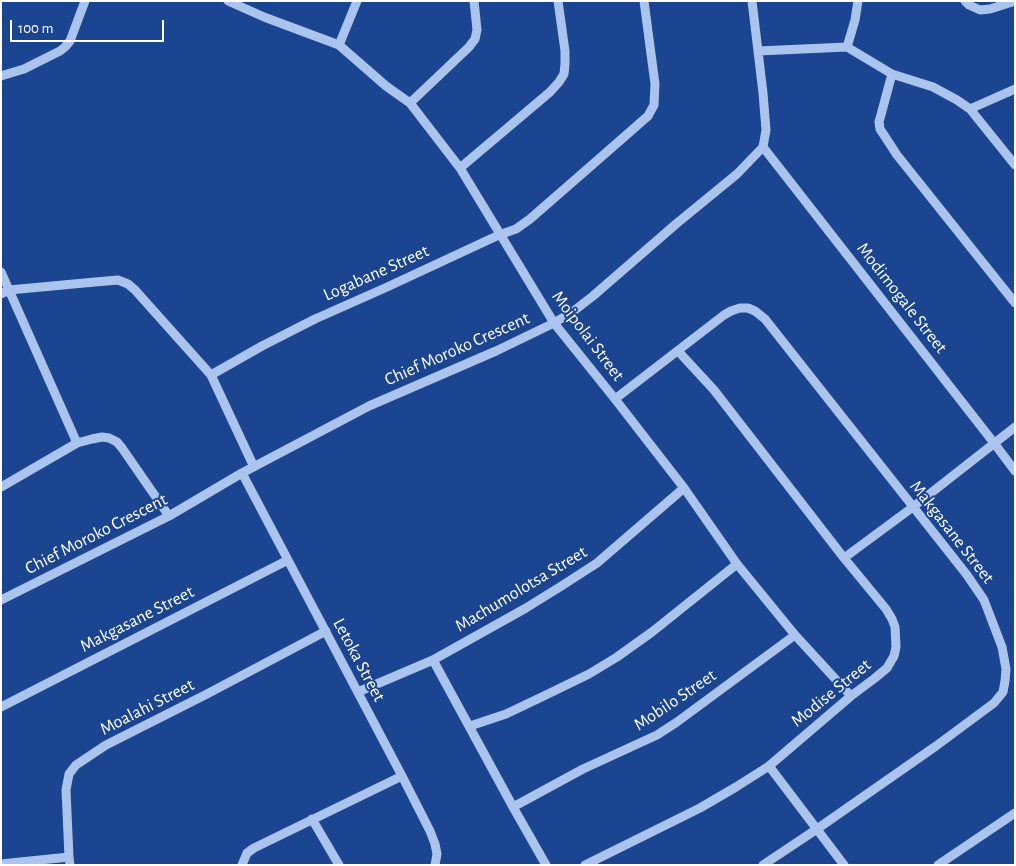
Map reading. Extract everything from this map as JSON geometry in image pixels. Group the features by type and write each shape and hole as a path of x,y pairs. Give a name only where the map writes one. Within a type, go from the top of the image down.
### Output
{"street":[{"path":"2,73 24,69 66,48 85,1"},
{"name":"Moipolai Street","path":"228,1 264,17 339,45 386,86 410,103 460,168 554,323 684,488 737,564 795,635 851,696"},
{"path":"339,45 357,1"},
{"path":"410,103 469,47 477,30 474,1"},
{"path":"460,168 550,92 564,74 566,64 565,51 558,1"},
{"name":"Logabane Street","path":"211,375 315,319 516,229 530,219 653,110 655,84 644,1"},
{"path":"752,1 766,130 763,147"},
{"path":"846,47 858,1"},
{"path":"965,1 980,10 1015,2"},
{"path":"758,50 846,47 892,74 933,87 958,100 970,109 1015,165"},
{"path":"892,74 879,122 880,129 897,155 1015,303"},
{"path":"970,109 1015,89"},
{"name":"Chief Moroko Crescent","path":"1,600 169,516 242,473 369,406 496,351 554,323 593,296 737,174 763,147"},
{"name":"Modimogale Street","path":"763,147 1015,471"},
{"path":"1,272 5,292 78,443"},
{"path":"5,292 102,281 118,280 124,282 135,290 211,375 254,467"},
{"name":"Makgasane Street","path":"615,398 724,315 740,308 748,308 755,311 765,319 968,575 984,600 1002,647 1006,669 1005,681 1003,692 994,703 936,746 763,865"},
{"name":"Modise Street","path":"585,865 700,808 768,766 887,668 894,656 896,647 895,627 886,609 844,558 714,390 678,351"},
{"path":"844,558 1015,427"},
{"path":"1,487 78,443 92,438 109,438 117,442 122,448 169,516"},
{"name":"Letoka Street","path":"242,473 402,776 435,844 437,854 435,865"},
{"name":"Machumolotsa Street","path":"358,692 434,660 526,608 597,563 684,488"},
{"name":"Makgasane Street","path":"1,707 288,560"},
{"path":"470,726 506,714 589,674 652,632 737,564"},
{"name":"Moalahi Street","path":"69,861 66,790 69,774 76,765 106,745 326,631"},
{"name":"Mobilo Street","path":"513,807 583,769 657,735 795,635"},
{"path":"434,660 546,865"},
{"path":"768,766 844,865"},
{"path":"242,865 247,853 254,848 402,776"},
{"path":"938,865 1015,813"},
{"path":"312,819 338,865"},
{"path":"1,864 69,861"}]}
